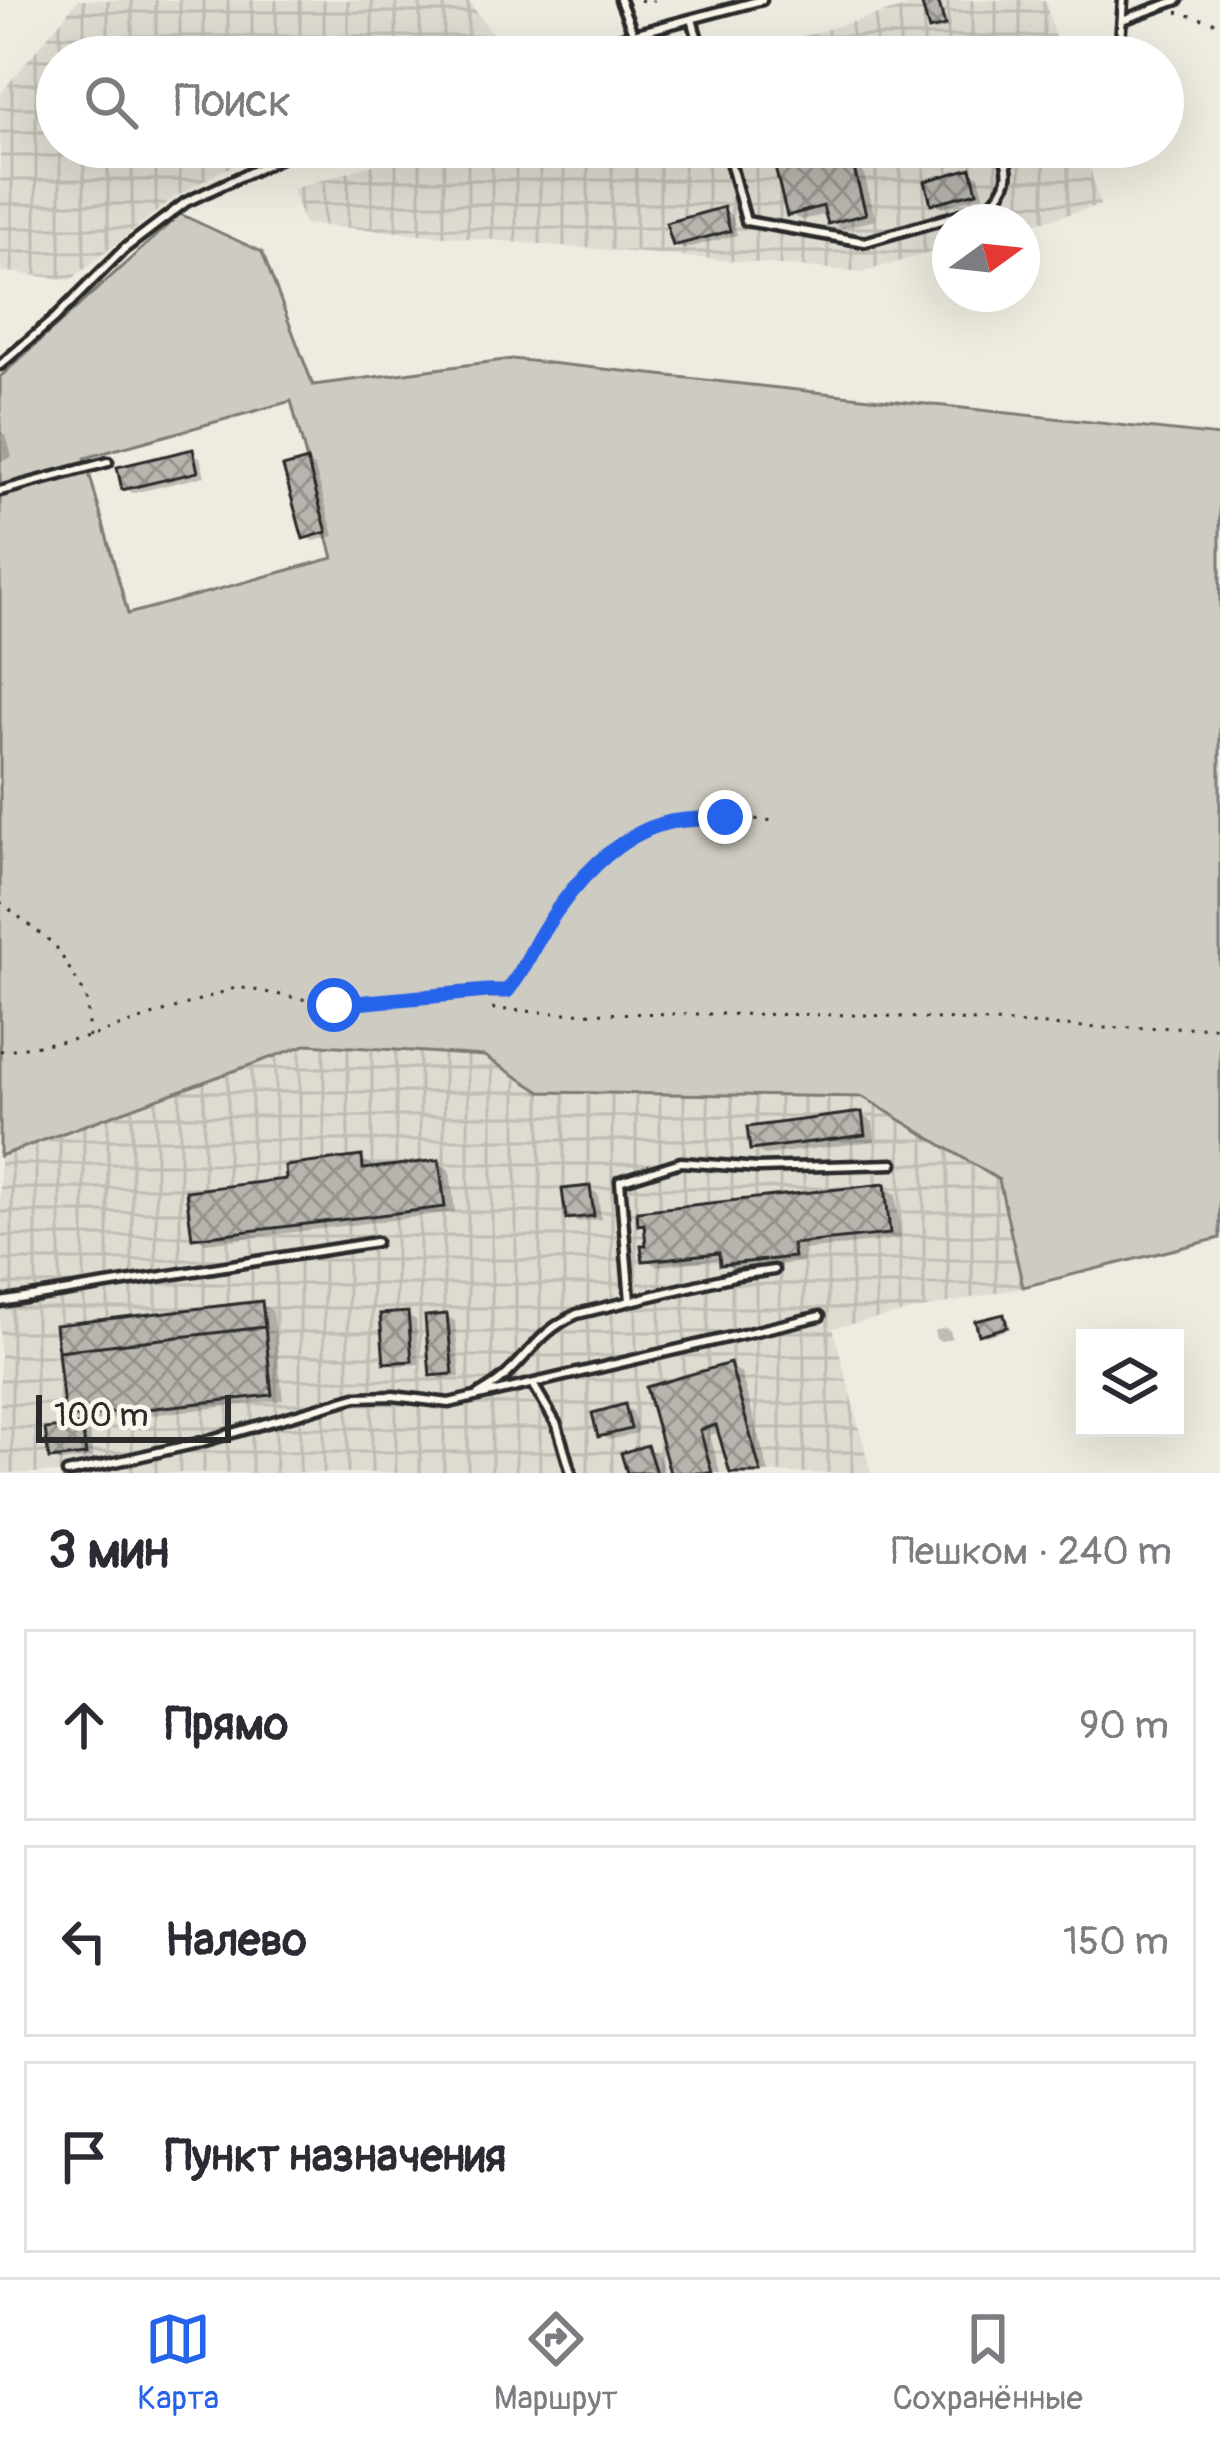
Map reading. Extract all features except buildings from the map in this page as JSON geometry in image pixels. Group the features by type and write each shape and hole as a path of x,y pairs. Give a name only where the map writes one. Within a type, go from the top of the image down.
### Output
{"lane":[{"path":"620,0 633,33"},
{"path":"622,36 762,0"},
{"path":"1121,36 1123,0"},
{"path":"1122,20 1178,0"},
{"path":"692,19 697,36"},
{"path":"0,365 124,248 186,202 259,168"},
{"path":"732,168 746,221 866,242 989,206 1003,192 1007,168"},
{"path":"0,491 108,462"},
{"path":"630,1301 620,1180 681,1162 758,1168 893,1164"},
{"path":"0,1302 376,1242"},
{"path":"475,1397 504,1377 534,1342 578,1314 774,1270"},
{"path":"67,1473 198,1443 356,1397 449,1403 820,1316"},
{"path":"533,1384 556,1425 571,1473"}],"path":[{"path":"640,0 656,0"},
{"path":"1179,12 1220,24"},
{"path":"0,1051 88,1037 238,987 334,1005 507,991 568,896 613,848 667,823 725,817 776,820"},
{"path":"0,902 55,945 86,996 88,1037"},
{"path":"487,991 494,1009 554,1013 1220,1027"}],"shaded area":[{"path":"78,0 468,0 494,36 48,36"},
{"path":"930,0 1045,0 1054,36 804,36"},
{"path":"36,51 36,168 228,168 172,199 71,280 0,271 0,94"},
{"path":"362,168 1090,168 1100,205 1040,222 1040,204 932,204 932,252 863,272 304,224 292,189"},
{"path":"180,214 262,252 313,385 512,359 1220,436 1220,1238 1023,1287 999,1180 863,1097 541,1092 484,1056 308,1044 0,1156 0,377","holes":["291,401 333,558 128,614 85,458"]},
{"path":"308,1044 484,1056 542,1092 863,1097 999,1180 1023,1287 833,1328 871,1473 0,1473 0,1156"}],"route":[{"path":"334,1005 507,991 568,896 613,848 667,823 725,817"}]}
